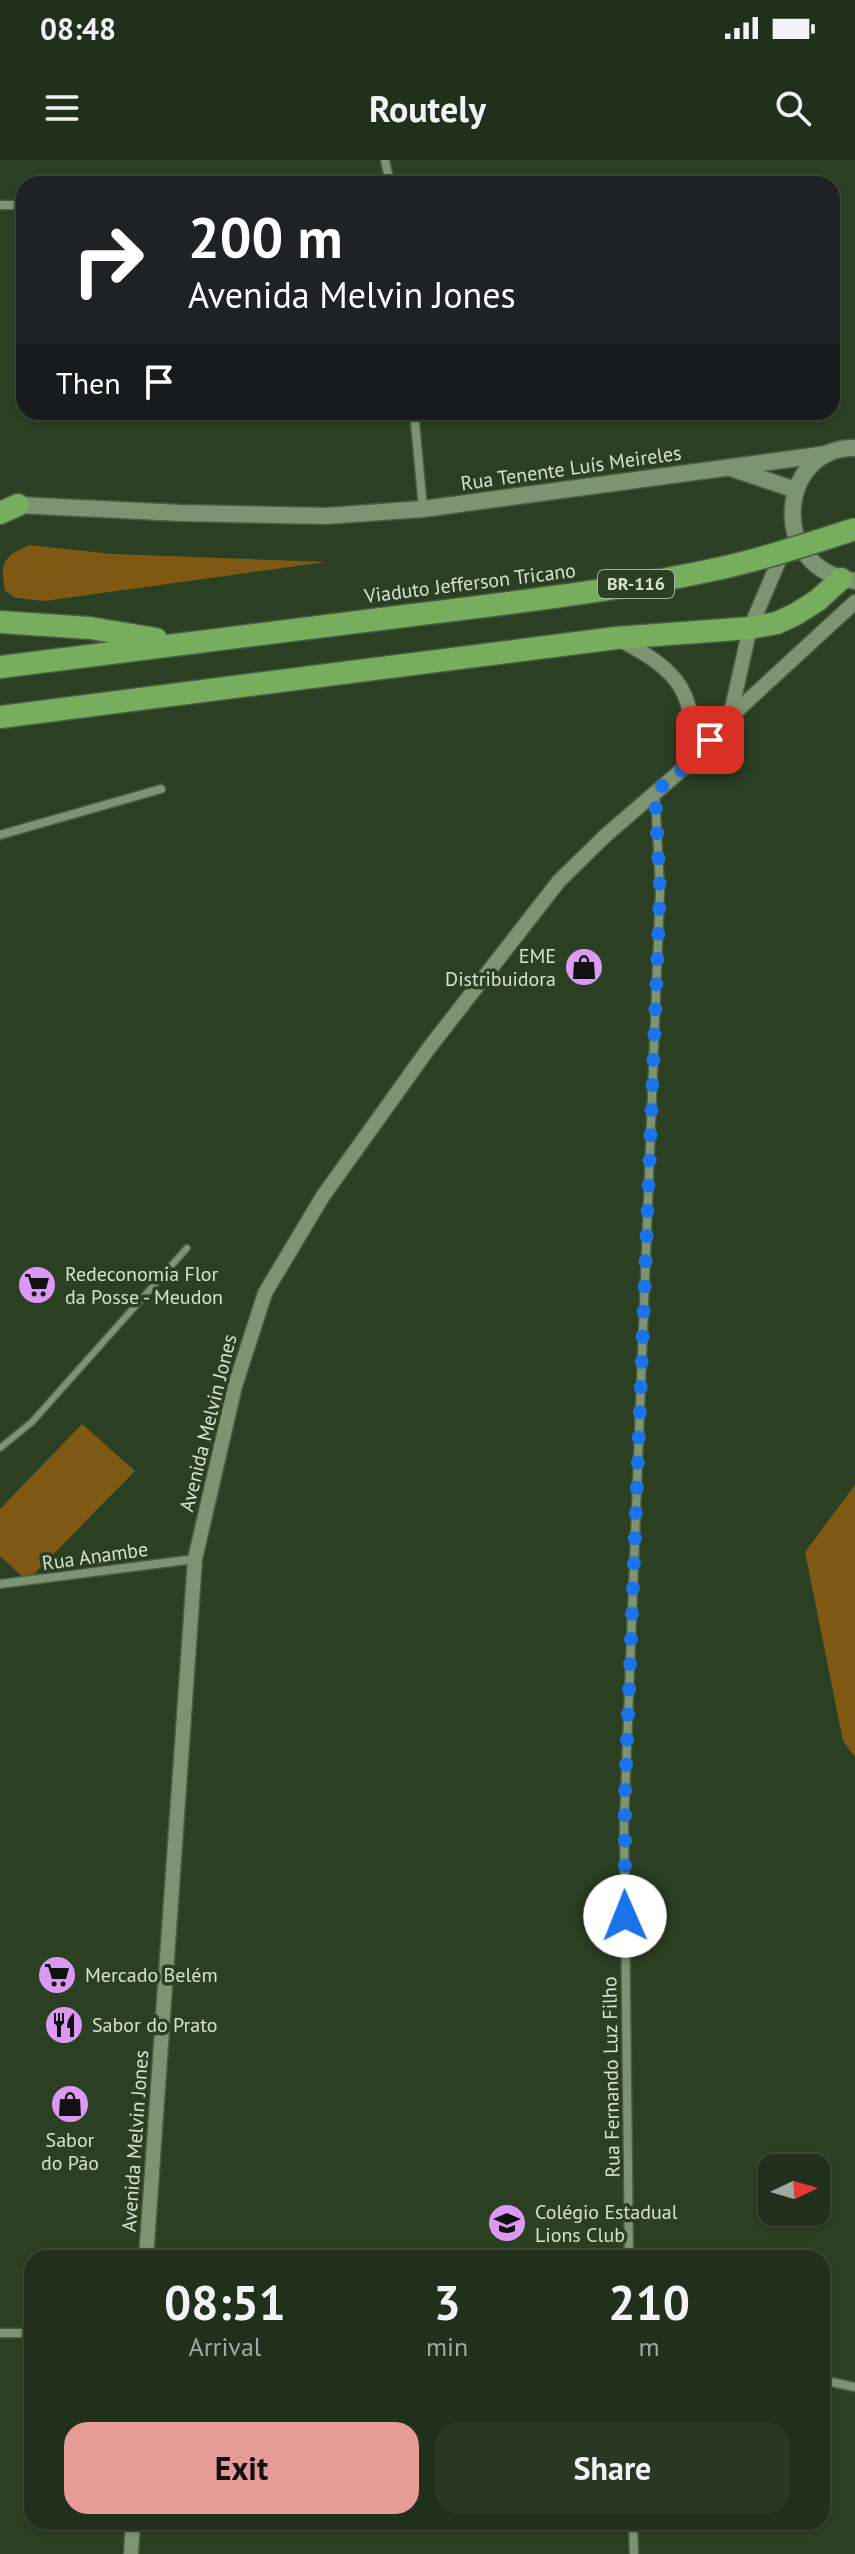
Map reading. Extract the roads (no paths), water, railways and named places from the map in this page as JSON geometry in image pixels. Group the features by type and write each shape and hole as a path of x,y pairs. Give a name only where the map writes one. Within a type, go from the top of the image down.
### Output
{"highway":[{"name":"Viaduto Jefferson Tricano","path":"181,644 639,584 727,567 855,529"},
{"path":"0,717 616,638 750,628 777,623 796,614 848,580"},
{"path":"0,622 90,628 181,644"},
{"name":"BR-116","path":"0,667 181,644"}],"main road":[{"name":"Rua Tenente Luís Meireles","path":"6,508 326,516 423,509 855,448"},
{"path":"827,454 808,470 796,490 792,509 793,529 799,546 810,561 824,572 848,580"},
{"name":"Rua Tenente Luís Meireles","path":"725,466 796,490"}],"street":[{"path":"415,420 423,509"},
{"path":"730,717 750,628 793,529"},
{"name":"Avenida Melvin Jones","path":"147,2250 195,1559 235,1386 265,1293 323,1196 429,1048 559,881 691,762 730,717 855,602"},
{"path":"616,638 653,657 668,669 681,688 694,729 691,762"},
{"path":"0,835 161,789"},
{"name":"Rua Fernando Luz Filho","path":"629,2250 624,1823 660,890 655,792"},
{"name":"Rua Anambe","path":"0,1584 195,1559"},
{"path":"0,2333 24,2333"},
{"path":"830,2382 855,2387"},
{"path":"131,2554 132,2530"},
{"path":"633,2530 634,2554"}],"lane":[{"path":"0,1448 32,1422 187,1248"}],"place":[{"name":"EME Distribuidora","path":"584,967"},
{"name":"Redeconomia Flor da Posse - Meudon","path":"37,1285"},
{"name":"Mercado Belém","path":"57,1975"},
{"name":"Sabor do Prato","path":"64,2025"},
{"name":"Sabor do Pão","path":"70,2104"},
{"name":"Colégio Estadual Lions Club","path":"507,2223"}]}
